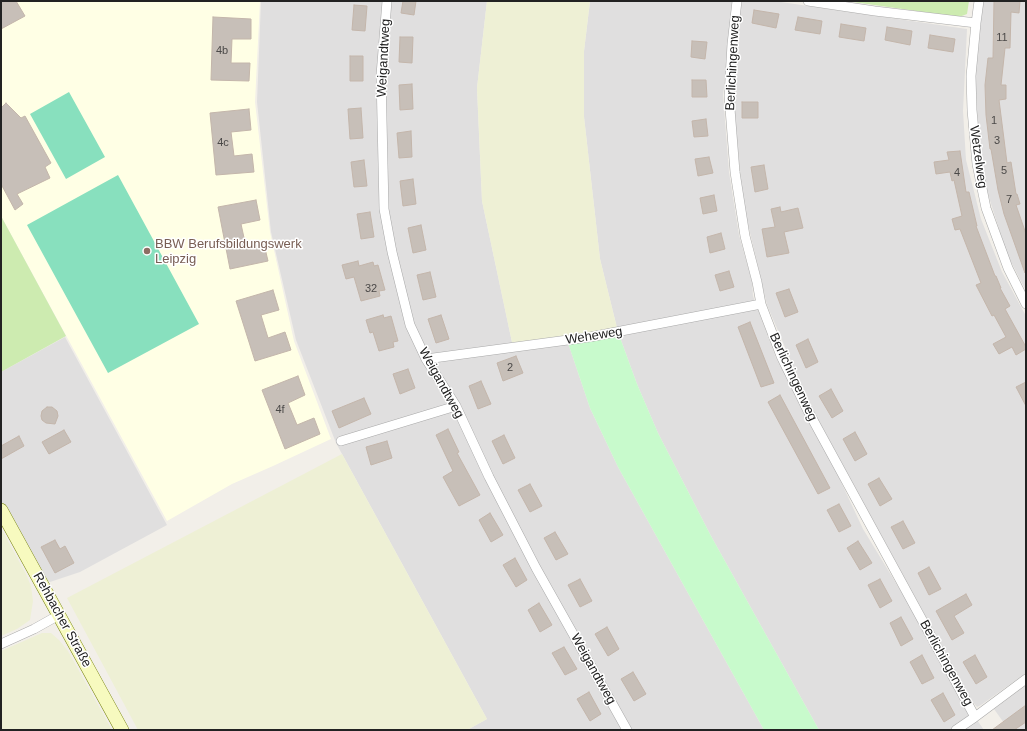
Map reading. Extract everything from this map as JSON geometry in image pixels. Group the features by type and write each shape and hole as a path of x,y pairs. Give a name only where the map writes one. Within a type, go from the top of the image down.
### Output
{"street":[{"name":"Weigandtweg","path":"387,1 381,75 384,210 392,252 410,325 426,358 456,406 489,477 532,561 627,730"},
{"name":"Berlichingenweg","path":"737,1 732,44 729,96 735,172 745,236 761,304 781,356 807,409 975,717"},
{"path":"808,1 875,11 976,22"},
{"name":"Wetzelweg","path":"979,1 971,76 972,110 977,164 986,208 1008,268 1026,304"},
{"name":"Weheweg","path":"426,358 590,337 761,304"},
{"path":"341,441 456,406"},
{"name":"Rehbacher Straße","path":"1,510 122,730"},
{"path":"1,644 34,630 59,615"},
{"path":"956,730 1026,679"}],"shaded area":[{"name":"BBW Berufsbildungswerk Leipzig","path":"1,1 260,1 255,102 270,232 294,341 331,439 232,484 167,521 1,216"},
{"path":"261,1 487,1 477,88 482,201 513,347 567,340 590,408 618,467 764,730 467,730 487,719 336,443 296,340 271,232 257,102"},
{"path":"487,1 590,1 584,51 584,117 600,259 618,332 513,347 482,201 477,88"},
{"path":"590,1 735,1 723,95 729,172 739,235 752,281 753,296 776,358 807,409 863,529 984,730 819,730 711,536 658,433 637,384 618,332 600,259 584,117 584,51"},
{"path":"741,1 774,1 967,29 963,111 966,160 981,219 1002,272 1026,316 1026,673 977,707 972,701 809,403 767,305 743,203 733,97"},
{"path":"983,1 1026,1 1026,291 1007,254 986,188 978,128 975,76"},
{"path":"65,337 167,525 80,572 50,582 43,580 1,502 1,372"},
{"path":"342,454 487,719 467,730 138,730 67,598"},
{"path":"1,528 26,574 31,586 33,601 30,620 17,629 1,636"},
{"path":"42,633 51,633 68,651 112,730 1,730 1,651"},
{"path":"1026,685 1026,730 1009,730 994,709"}],"green space":[{"path":"846,1 969,1 967,14 959,17"},
{"path":"69,92 105,157 66,179 30,114"},
{"path":"118,175 199,324 108,373 27,225"},
{"path":"1,216 66,336 1,372"},
{"path":"618,332 637,384 658,433 711,536 819,730 764,730 618,467 590,408 567,340"}],"building":[{"path":"1,1 16,1 25,16 1,29"},
{"path":"403,1 416,1 414,15 401,13"},
{"path":"994,1 1020,1 1019,13 1011,12 1010,48 1005,48 1001,85 1006,85 1006,99 999,100 1007,163 1011,162 1016,194 1020,204 1016,205 1026,234 1025,273 1004,214 998,190 990,149 986,115 985,85 988,58 993,58"},
{"path":"354,5 367,6 365,31 352,30"},
{"path":"754,10 779,14 776,28 752,23"},
{"path":"213,17 251,19 251,39 232,39 231,63 250,63 249,81 211,80"},
{"path":"798,17 822,21 820,34 795,30"},
{"path":"841,24 866,28 864,41 839,37"},
{"path":"887,27 912,31 910,45 885,40"},
{"path":"930,35 955,39 953,52 928,48"},
{"path":"400,37 413,37 412,63 399,62"},
{"path":"692,41 707,42 705,59 691,57"},
{"path":"350,56 363,56 363,81 350,81"},
{"path":"692,80 706,80 707,97 692,97"},
{"path":"412,84 413,109 400,110 399,85"},
{"path":"742,102 758,102 758,118 742,118"},
{"path":"6,103 21,118 25,116 51,163 45,167 50,178 17,194 23,204 15,210 1,184 1,108"},
{"path":"361,108 363,138 350,139 348,109"},
{"path":"249,109 251,130 231,132 234,156 252,154 254,172 216,175 210,113"},
{"path":"706,119 708,136 694,137 692,121"},
{"path":"411,131 412,157 399,158 397,133"},
{"path":"960,151 966,192 969,192 976,226 1000,288 1010,306 1005,309 1026,347 1026,349 1016,355 1012,347 999,354 993,344 1006,337 994,315 992,316 976,285 981,283 960,229 955,230 952,219 962,216 954,180 952,181 950,172 936,174 934,162 949,160 947,152"},
{"path":"709,157 713,173 698,176 695,159"},
{"path":"364,160 367,186 354,187 351,162"},
{"path":"764,165 768,189 755,192 751,167"},
{"path":"413,179 416,204 403,206 400,181"},
{"path":"714,195 717,211 703,214 700,198"},
{"path":"256,200 260,220 241,224 246,247 264,244 268,261 230,269 218,207"},
{"path":"780,207 781,212 798,208 803,228 784,232 789,253 767,257 762,229 775,227 771,209"},
{"path":"370,212 374,237 361,239 357,214"},
{"path":"421,225 426,250 413,253 408,228"},
{"path":"721,233 725,249 710,253 707,237"},
{"path":"358,261 359,266 373,262 374,266 378,265 385,290 379,291 380,296 361,301 354,277 346,279 342,265"},
{"path":"729,271 734,287 720,291 715,275"},
{"path":"430,272 436,297 423,300 417,275"},
{"path":"789,289 798,312 785,317 776,293"},
{"path":"273,290 279,310 261,315 268,338 285,332 291,350 255,361 236,301"},
{"path":"383,315 384,318 391,316 398,341 393,342 394,347 379,351 373,332 370,333 366,320"},
{"path":"441,315 449,339 436,343 428,319"},
{"path":"750,322 774,383 761,387 738,327"},
{"path":"808,339 818,362 806,368 796,345"},
{"path":"516,356 523,373 503,381 497,363"},
{"path":"408,369 415,388 400,394 393,374"},
{"path":"298,376 305,395 288,403 297,425 314,418 320,434 285,449 262,390"},
{"path":"481,381 491,404 478,409 469,386"},
{"path":"1026,382 1026,406 1016,387"},
{"path":"831,389 843,411 832,418 819,396"},
{"path":"780,395 830,488 818,494 768,402"},
{"path":"364,398 371,414 339,428 332,411"},
{"path":"47,407 52,407 57,411 58,416 55,424 46,423 42,420 42,411"},
{"path":"448,429 459,452 457,453 480,495 459,506 443,477 453,471 436,435"},
{"path":"64,430 71,442 49,454 42,442"},
{"path":"855,432 867,454 855,461 843,439"},
{"path":"504,435 515,458 503,464 492,441"},
{"path":"19,436 24,446 1,459 1,446"},
{"path":"387,441 392,458 371,465 366,447"},
{"path":"879,478 892,499 880,506 868,484"},
{"path":"530,484 542,506 530,512 518,490"},
{"path":"839,504 851,526 839,532 827,510"},
{"path":"490,513 503,535 491,542 479,520"},
{"path":"903,521 915,543 903,549 891,527"},
{"path":"555,532 568,554 556,560 544,538"},
{"path":"55,540 60,549 65,546 74,563 55,573 41,547"},
{"path":"858,541 872,563 860,570 847,548"},
{"path":"515,558 527,580 516,587 503,565"},
{"path":"929,567 941,589 929,595 918,573"},
{"path":"580,579 592,601 580,607 568,585"},
{"path":"880,579 892,601 880,608 868,585"},
{"path":"966,594 972,605 954,616 964,633 952,640 936,611"},
{"path":"539,603 552,625 540,632 528,610"},
{"path":"901,617 913,639 901,646 890,623"},
{"path":"607,627 619,649 608,656 595,634"},
{"path":"564,647 577,669 565,675 552,653"},
{"path":"922,655 934,678 922,684 910,662"},
{"path":"975,655 987,677 976,684 963,662"},
{"path":"633,672 646,694 634,701 621,679"},
{"path":"589,692 601,714 590,721 577,699"},
{"path":"943,693 955,715 944,722 931,700"},
{"path":"1026,705 1026,722 1014,730 992,730"}],"place":[{"name":"BBW Berufsbildungswerk Leipzig","path":"147,251"}]}
